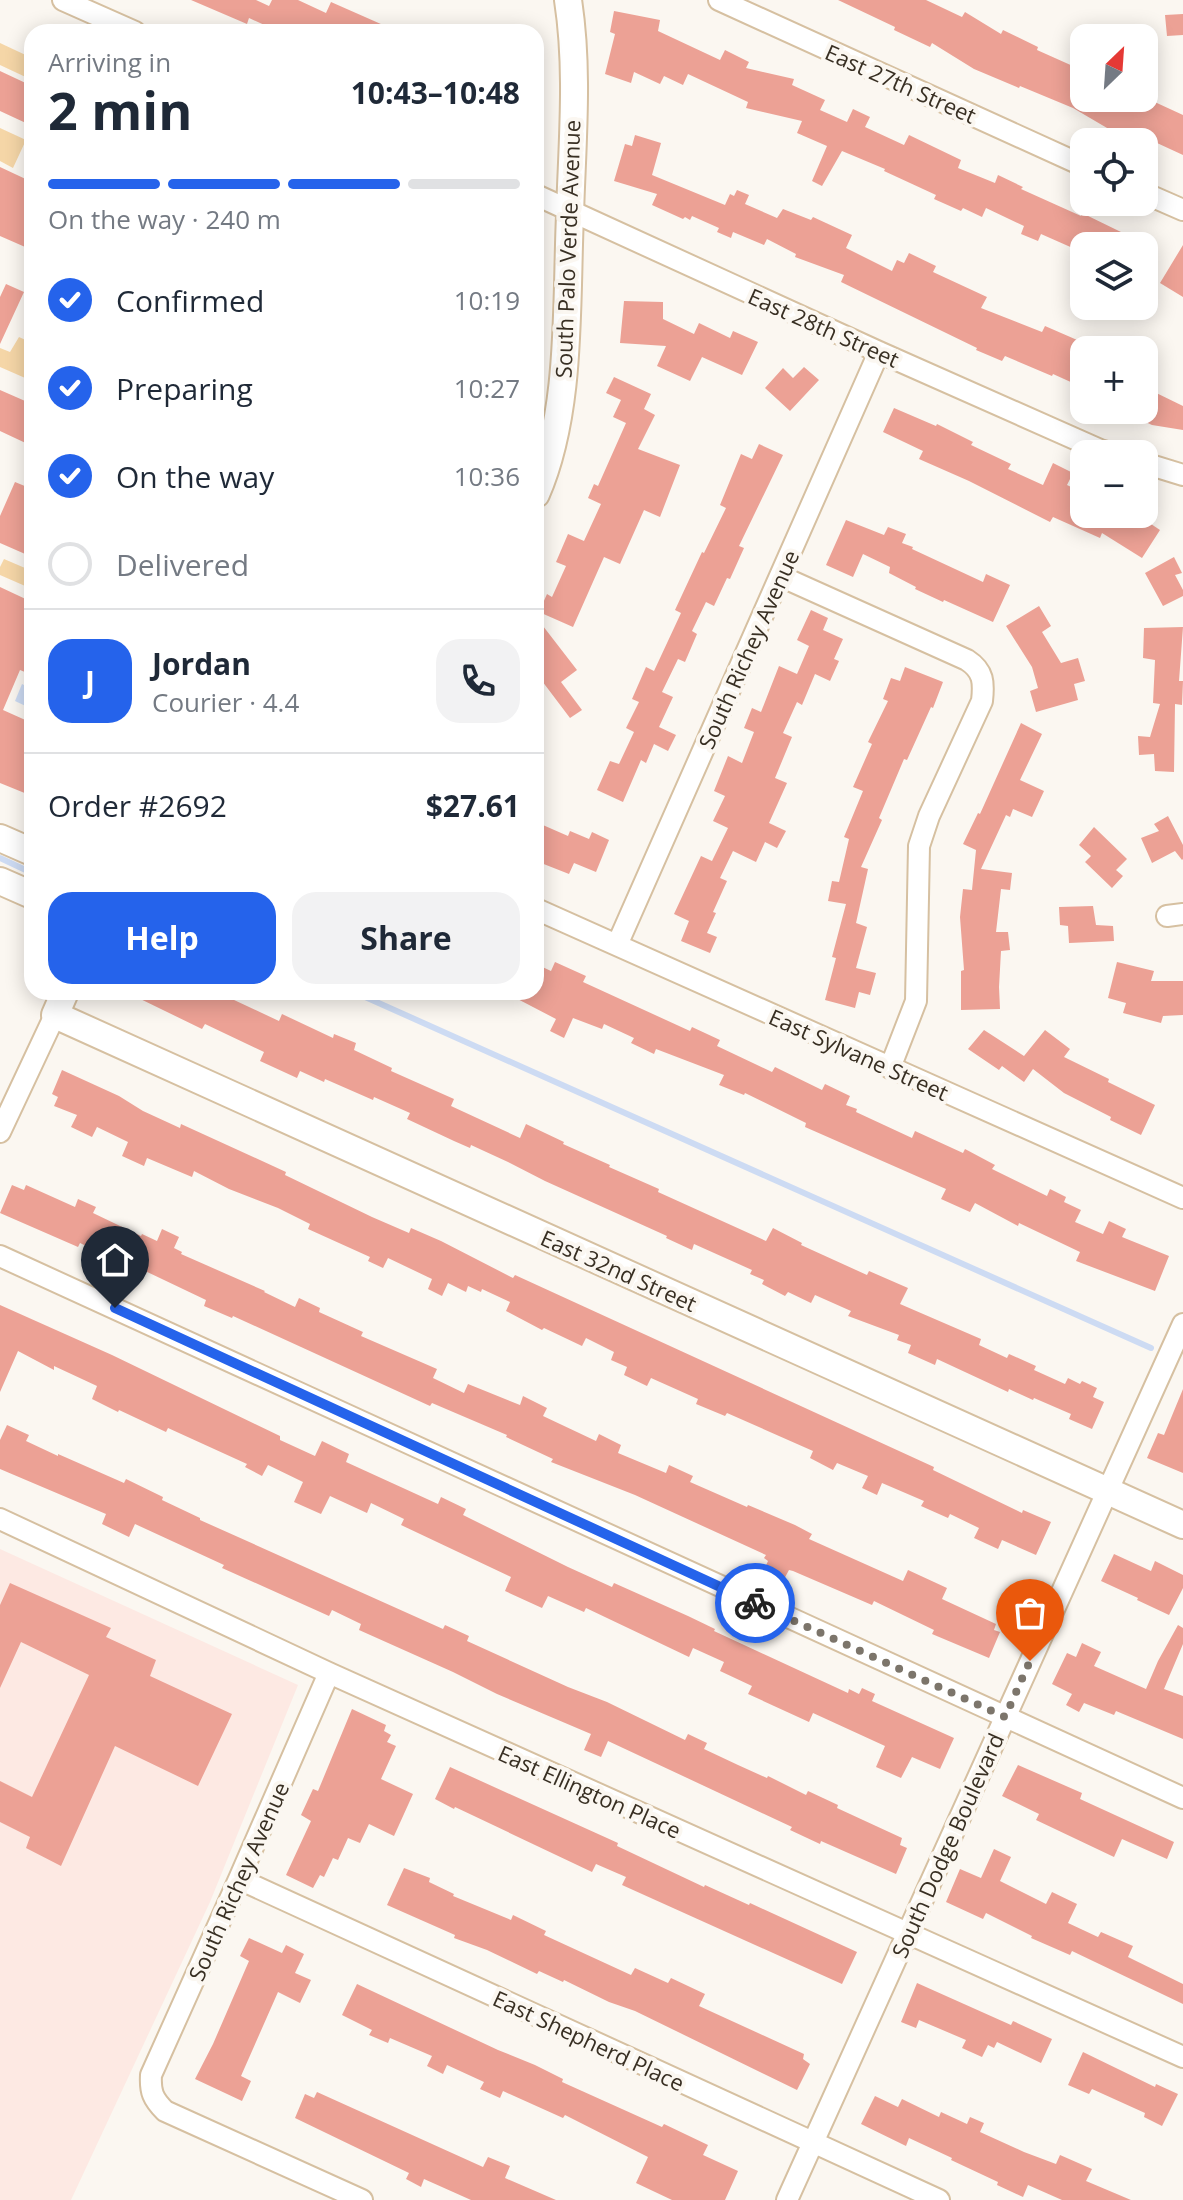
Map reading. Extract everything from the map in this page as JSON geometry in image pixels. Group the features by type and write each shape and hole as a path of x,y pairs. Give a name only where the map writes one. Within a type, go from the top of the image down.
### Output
{"street":[{"path":"63,0 117,24"},
{"name":"South Palo Verde Avenue","path":"544,468 554,436 562,388 567,314 573,75 568,0"},
{"name":"East 27th Street","path":"719,0 1070,160"},
{"name":"East 28th Street","path":"544,199 1077,440"},
{"path":"1158,199 1183,210"},
{"name":"South Richey Avenue","path":"617,945 879,352"},
{"path":"1158,467 1183,475"},
{"path":"780,576 967,660 981,673 984,683 982,701 929,816 919,846 916,1001 890,1068"},
{"path":"0,838 24,848"},
{"path":"0,881 24,892"},
{"name":"East Sylvane Street","path":"544,913 1183,1198"},
{"path":"0,1132 60,1004"},
{"name":"East 32nd Street","path":"60,1004 1183,1525"},
{"path":"0,1256 1183,1798"},
{"name":"South Dodge Boulevard","path":"787,2200 1183,1324"},
{"name":"East Ellington Place","path":"0,1519 329,1673 1183,2057"},
{"name":"South Richey Avenue","path":"329,1673 151,2075 150,2089 154,2100 165,2111 362,2200"},
{"name":"East Shepherd Place","path":"239,1879 939,2200"}],"shaded area":[{"path":"0,43 24,54 24,76 0,65"},
{"path":"0,128 24,139 24,144 13,168 0,161"},
{"path":"19,337 24,339 24,378 0,367 0,348 10,352"},
{"path":"4,559 24,568 24,586 0,575"},
{"path":"0,1549 298,1685 210,1902 71,2200 0,2200"}],"water":[{"path":"22,684 24,705 15,701"}],"building":[{"path":"191,0 256,0 269,6 272,0 298,0 326,13 331,2 381,24 262,24 249,18 247,24"},
{"path":"838,0 926,0 962,17 965,12 1001,34 1003,30 1070,65 1070,107 974,69 932,43 930,47 894,30 895,27"},
{"path":"614,11 660,20 658,31 720,60 725,50 749,62 746,68 794,79 792,85 825,100 820,110 847,122 853,109 870,117 865,127 904,145 909,135 961,160 958,168 995,183 998,175 1070,211 1070,216 1088,216 1121,232 1070,232 1070,247 1041,234 1038,241 1021,234 1024,226 986,208 982,217 963,208 961,211 934,199 936,195 885,169 842,151 822,186 812,181 827,146 797,133 802,121 746,108 748,102 688,74 683,85 664,76 660,84 634,72 631,83 605,74 615,34 610,32"},
{"path":"1183,14 1183,35 1167,36 1165,15"},
{"path":"0,71 24,82 24,122 0,111"},
{"path":"1158,104 1183,115 1183,155 1158,143 1158,128 1107,128 1080,112 1158,112"},
{"path":"635,135 661,143 652,175 725,205 730,194 734,196 737,190 749,195 745,204 777,218 783,209 811,220 813,217 852,235 846,248 892,271 897,260 904,263 909,253 936,266 933,272 987,297 981,308 1042,332 1045,326 1070,337 1070,382 1005,356 1002,361 976,350 841,282 844,275 795,257 796,254 767,239 764,245 733,232 731,238 717,232 719,228 692,216 690,220 683,219 652,205 657,194 614,181 625,144 632,146"},
{"path":"0,167 24,178 24,246 0,236"},
{"path":"1183,245 1183,297 1160,283"},
{"path":"6,284 24,292 0,344 0,297"},
{"path":"624,301 663,302 663,319 694,334 699,323 730,338 733,331 758,342 742,375 702,357 690,381 657,366 666,346 620,343"},
{"path":"804,367 819,380 790,411 765,388 783,368 793,378"},
{"path":"614,377 651,394 644,409 655,415 638,449 680,465 660,517 644,510 620,564 604,557 573,627 544,614 544,601 547,594 552,597 566,566 556,562 568,534 584,541 601,504 588,498 594,484 598,486 626,423 613,417 621,400 606,393"},
{"path":"0,390 24,400 24,442 0,431"},
{"path":"1158,394 1183,406 1183,430 1152,425 1158,424"},
{"path":"894,408 973,442 971,445 1011,464 1008,469 1043,485 1053,463 1070,472 1067,485 1070,486 1070,525 1053,517 1050,522 919,459 923,451 883,432"},
{"path":"759,444 783,455 739,546 744,548 730,579 727,578 714,606 706,602 692,631 697,634 685,662 678,659 662,692 673,697 659,727 676,735 668,751 654,744 646,763 641,760 623,802 597,790 610,761 619,764 634,732 626,728 639,702 632,699 646,667 654,671 681,613 675,610 726,508 720,505 741,454 752,459"},
{"path":"15,482 24,486 24,554 0,543 0,516"},
{"path":"846,520 884,535 888,527 906,534 902,543 912,549 983,582 986,574 1010,585 993,622 915,589 889,573 890,567 863,554 853,577 826,565"},
{"path":"1078,528 1160,530 1142,558 1102,533 1100,538"},
{"path":"1174,557 1182,573 1175,575 1183,596 1163,606 1145,573"},
{"path":"0,587 24,598 24,672 20,670 3,710 24,719 24,793 0,783"},
{"path":"1039,606 1051,626 1042,632 1061,663 1078,658 1085,681 1074,684 1078,700 1036,712 1030,691 1038,688 1032,667 1006,626"},
{"path":"811,610 828,618 823,630 843,639 834,659 839,661 830,681 815,674 802,705 797,702 783,733 792,737 775,778 787,783 769,823 786,831 777,848 765,842 756,862 733,851 720,878 727,881 707,933 717,937 710,953 681,941 689,921 674,914 701,856 712,861 728,828 713,821 725,796 714,791 728,756 742,763 754,732 744,728 752,708 761,712 779,666 797,674 809,646 797,640"},
{"path":"544,627 577,670 561,682 582,710 570,718 544,684"},
{"path":"1183,627 1179,681 1183,681 1182,705 1175,704 1174,772 1155,771 1154,754 1139,755 1138,736 1150,737 1160,704 1153,703 1155,660 1143,658 1144,628"},
{"path":"905,667 943,682 907,760 904,759 861,867 868,869 856,923 867,927 856,968 876,973 870,995 859,992 855,1008 825,1000 846,904 828,901 832,881 839,882 849,839 844,837 863,791 853,787 872,744 868,742 888,701 883,699 891,678 900,681"},
{"path":"1021,723 1042,734 1020,780 1044,791 1032,817 1013,809 1010,817 1006,815 981,869 1012,873 1010,890 1001,889 996,932 1008,932 1010,950 1001,951 1000,1009 961,1010 961,971 964,970 960,917 963,889 972,890 976,850 963,844"},
{"path":"1168,816 1183,845 1183,859 1175,851 1152,863 1141,838 1159,831 1154,824"},
{"path":"544,826 568,836 570,831 589,839 592,832 609,840 596,872 574,863 569,874 544,864"},
{"path":"1094,827 1127,859 1116,870 1123,876 1112,888 1085,862 1091,856 1079,845"},
{"path":"1093,906 1096,925 1113,926 1114,941 1069,943 1068,926 1060,925 1059,907"},
{"path":"555,962 586,976 583,982 690,1031 692,1027 720,1040 717,1046 772,1072 775,1067 822,1090 825,1084 850,1096 846,1105 857,1109 856,1112 912,1138 915,1131 963,1153 965,1149 995,1165 992,1169 1047,1196 1050,1189 1066,1197 1064,1202 1081,1210 1075,1222 1103,1234 1109,1221 1126,1229 1122,1237 1169,1256 1155,1291 1076,1261 1080,1252 1019,1223 1018,1226 975,1203 970,1212 941,1199 946,1189 805,1127 806,1123 745,1093 719,1085 724,1075 656,1049 654,1054 631,1043 634,1038 604,1024 602,1029 573,1018 564,1038 550,1031 556,1019 519,1000 544,1000 544,968 551,971"},
{"path":"1117,962 1154,971 1151,981 1183,981 1183,1015 1163,1016 1161,1023 1123,1013 1126,1003 1108,998"},
{"path":"142,1000 234,1000 279,1021 282,1014 333,1038 334,1034 356,1043 354,1050 392,1068 391,1071 454,1099 451,1106 520,1138 526,1124 659,1189 658,1192 766,1241 773,1228 801,1245 867,1275 869,1271 908,1288 900,1304 981,1339 979,1345 1007,1358 1009,1354 1036,1366 1034,1370 1065,1384 1068,1378 1097,1388 1093,1397 1104,1402 1092,1429 1069,1419 1071,1414 1034,1398 1009,1389 1008,1392 937,1359 935,1365 908,1353 911,1345 897,1340 899,1335 848,1316 851,1311 815,1295 811,1303 788,1292 785,1296 762,1284 764,1280 750,1274 752,1270 694,1244 692,1250 508,1162 407,1119 410,1113 300,1071 297,1078 260,1061 264,1052 205,1024 202,1029"},
{"path":"984,1030 1024,1056 1045,1030 1070,1049 1064,1057 1155,1105 1141,1135 1064,1093 1033,1069 1024,1082 1002,1066 999,1070 968,1049"},
{"path":"62,1070 180,1128 181,1124 286,1172 285,1175 372,1217 409,1233 411,1228 441,1241 513,1278 515,1275 934,1467 933,1470 1022,1513 1023,1510 1051,1522 1036,1555 1002,1540 998,1549 974,1538 979,1528 950,1514 948,1518 921,1506 924,1501 882,1483 877,1495 862,1488 868,1476 837,1463 833,1470 810,1458 813,1451 727,1413 725,1416 696,1404 698,1399 651,1378 647,1386 624,1375 627,1367 611,1360 614,1352 586,1338 582,1346 544,1328 542,1330 506,1311 510,1302 482,1289 481,1292 468,1286 466,1292 448,1283 442,1296 428,1289 432,1279 388,1258 383,1268 368,1261 370,1257 308,1229 310,1224 194,1171 192,1177 147,1158 144,1166 122,1156 128,1142 97,1127 92,1137 71,1127 77,1115 54,1106 58,1097 52,1094"},
{"path":"12,1185 24,1190 26,1185 75,1207 78,1199 96,1207 93,1213 157,1241 162,1229 179,1237 174,1248 181,1254 295,1307 299,1298 320,1308 319,1312 363,1332 361,1336 437,1369 433,1378 464,1393 468,1384 520,1405 523,1396 547,1408 543,1416 596,1441 599,1434 621,1445 618,1453 666,1473 669,1465 693,1476 690,1482 795,1525 812,1534 809,1539 903,1581 908,1570 947,1588 942,1599 996,1624 994,1630 1000,1632 989,1658 932,1634 934,1630 874,1601 872,1605 789,1570 783,1581 763,1572 768,1561 764,1558 766,1555 635,1495 551,1462 553,1459 507,1435 432,1403 430,1406 233,1316 204,1306 206,1300 120,1259 119,1262 80,1243 78,1247 0,1213"},
{"path":"0,1305 112,1355 315,1456 322,1441 349,1454 346,1462 438,1504 441,1497 466,1509 463,1515 568,1567 612,1587 614,1583 688,1616 848,1693 849,1689 859,1694 862,1688 875,1694 872,1701 954,1738 940,1769 912,1757 901,1778 876,1767 885,1746 813,1713 809,1722 748,1694 752,1686 720,1671 724,1662 693,1648 689,1657 586,1608 584,1612 548,1596 542,1608 505,1591 511,1577 401,1525 404,1519 371,1503 367,1513 330,1496 321,1514 294,1502 303,1482 268,1465 262,1476 245,1467 247,1464 168,1428 166,1432 118,1412 92,1399 97,1386 54,1366 54,1370 18,1351 0,1392"},
{"path":"1183,1389 1183,1473 1147,1458 1158,1433 1164,1435"},
{"path":"7,1425 29,1435 26,1441 58,1456 124,1483 126,1479 200,1520 443,1629 445,1625 469,1636 467,1641 685,1740 688,1734 707,1743 704,1749 767,1778 806,1795 808,1791 838,1805 837,1808 902,1838 900,1845 907,1848 896,1874 821,1841 820,1844 790,1830 792,1827 608,1741 601,1757 584,1750 591,1734 359,1630 361,1624 332,1610 329,1616 222,1568 224,1565 135,1524 129,1537 102,1524 106,1514 0,1469 0,1440"},
{"path":"1114,1554 1151,1571 1155,1561 1183,1575 1183,1588 1169,1615 1101,1581"},
{"path":"10,1583 111,1628 106,1637 156,1660 150,1676 232,1714 198,1786 115,1746 61,1866 26,1848 30,1837 0,1822 0,1781 32,1797 89,1675 21,1642 0,1688 0,1605"},
{"path":"1178,1625 1183,1628 1183,1644 1164,1689 1183,1696 1183,1739 1116,1711 1114,1715 1084,1703 1079,1712 1066,1705 1072,1694 1052,1684 1067,1653 1076,1657 1082,1643 1101,1652 1094,1666 1146,1689"},
{"path":"352,1709 386,1725 384,1731 391,1735 387,1742 396,1746 381,1779 413,1794 394,1836 369,1824 360,1843 348,1838 338,1860 333,1858 324,1877 320,1875 313,1888 286,1875 311,1821 301,1815 313,1789 318,1791"},
{"path":"1018,1765 1082,1793 1080,1799 1174,1842 1167,1859 1122,1839 1114,1857 1036,1820 1039,1814 1002,1796"},
{"path":"450,1767 618,1843 617,1846 704,1887 750,1903 857,1952 842,1984 622,1885 626,1877 596,1864 592,1872 435,1799"},
{"path":"994,1849 1011,1857 1000,1881 1046,1904 1052,1892 1077,1904 1068,1923 1098,1937 1101,1932 1133,1946 1128,1957 1183,1984 1183,2004 1072,1951 1070,1955 1031,1938 986,1913 983,1919 946,1902 960,1869 981,1878"},
{"path":"404,1868 430,1878 429,1882 453,1896 511,1920 513,1915 546,1931 544,1935 631,1975 635,1968 668,1983 671,1978 705,1994 699,2006 804,2054 803,2059 810,2064 797,2090 635,2011 564,1980 539,1971 537,1974 387,1905"},
{"path":"249,1938 282,1953 286,1945 304,1954 295,1973 311,1980 300,2003 278,1992 241,2076 251,2081 242,2101 195,2079 249,1961 240,1956"},
{"path":"917,1983 1011,2025 1013,2021 1052,2039 1041,2063 997,2042 994,2048 988,2045 982,2057 962,2048 966,2040 919,2020 916,2028 901,2022"},
{"path":"357,1984 535,2065 563,2079 562,2082 708,2145 703,2155 738,2171 725,2200 672,2200 636,2183 648,2157 565,2115 563,2118 503,2091 500,2098 480,2089 484,2082 447,2065 443,2074 427,2066 432,2056 390,2038 388,2043 369,2035 372,2030 342,2015"},
{"path":"1083,2052 1155,2087 1156,2084 1178,2094 1162,2126 1144,2117 1145,2113 1092,2089 1089,2094 1068,2085"},
{"path":"317,2092 483,2167 488,2157 510,2166 505,2178 556,2200 471,2200 424,2179 421,2187 406,2179 409,2173 295,2118 305,2094 314,2098"},
{"path":"875,2096 898,2107 902,2099 939,2117 941,2112 967,2124 970,2117 984,2123 980,2132 1024,2152 1056,2164 1060,2155 1092,2169 1086,2181 1131,2200 1062,2200 1028,2185 1023,2197 909,2138 906,2146 861,2124"}],"waterway":[{"path":"0,858 24,869"},
{"path":"372,1000 1151,1348"}],"way so far":[{"path":"755,1603 1005,1717 1030,1661"}],"route":[{"path":"115,1308 755,1603"}]}
